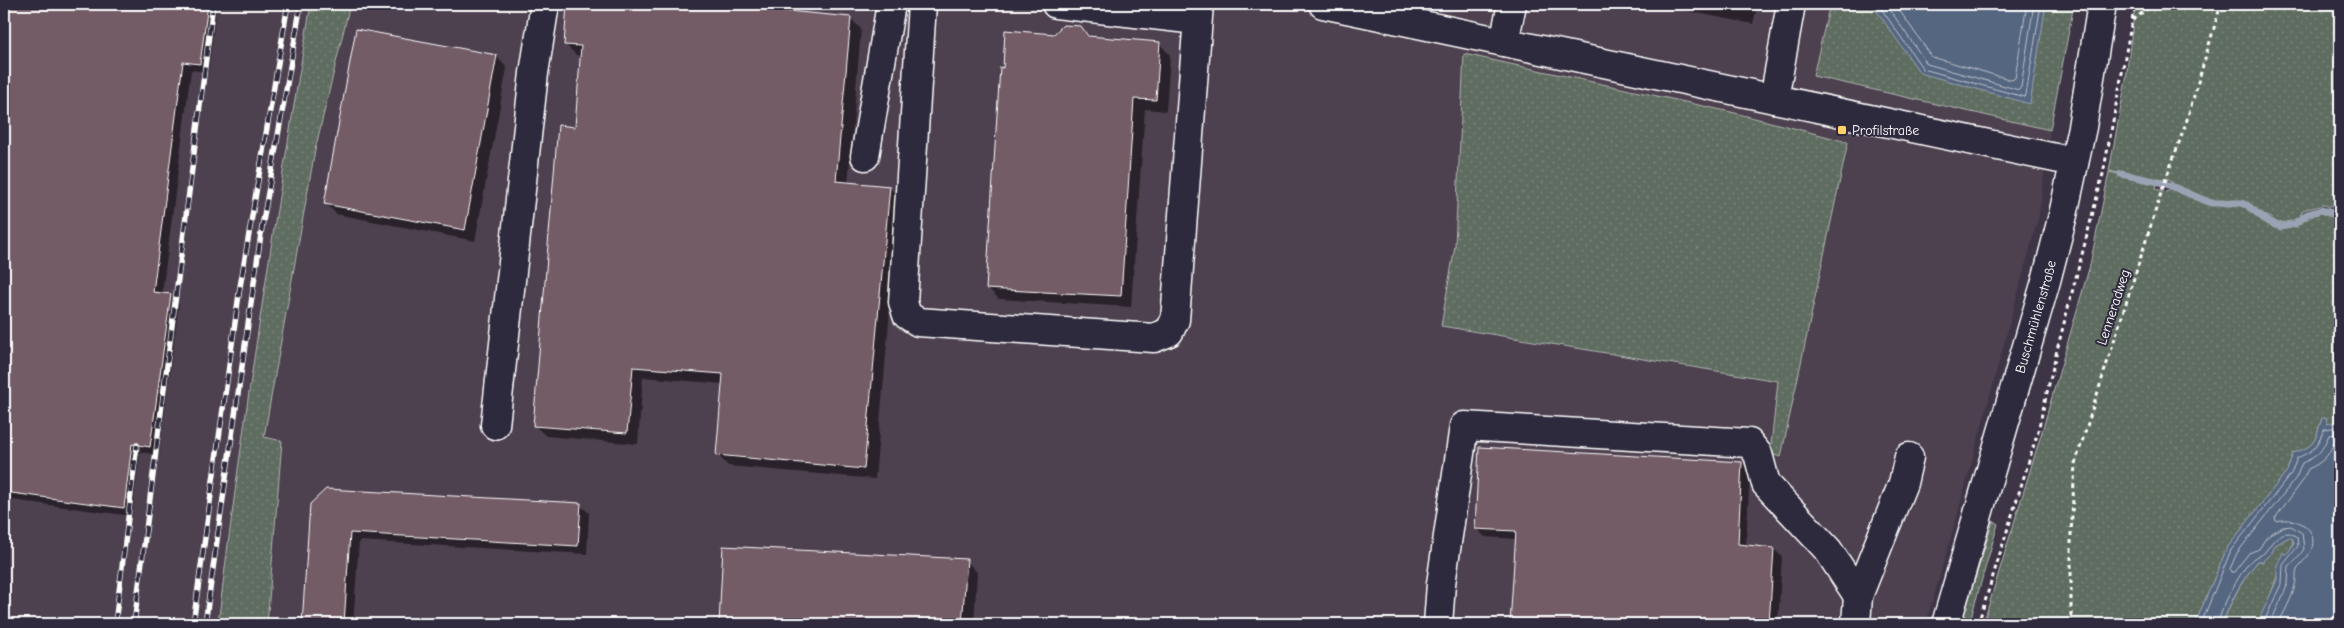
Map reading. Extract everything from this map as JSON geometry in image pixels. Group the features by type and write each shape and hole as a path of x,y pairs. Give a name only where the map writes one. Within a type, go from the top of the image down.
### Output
{"street":[{"path":"495,425 534,73 545,4"},
{"path":"865,156 891,4"},
{"path":"922,4 903,302 907,315 918,322 1154,338 1169,332 1175,320 1198,12 1056,4"},
{"path":"1504,42 1512,4"},
{"path":"1774,99 1791,4"},
{"name":"Buschmühlenstraße","path":"1946,624 2046,280 2082,127 2102,4"},
{"path":"1332,5 2074,162"},
{"path":"1438,624 1441,584 1464,426 1749,443 1758,454 1766,484 1828,550 1858,596"},
{"path":"1856,624 1858,596 1902,483 1909,457"}],"path":[{"path":"1978,624 2037,435 2054,349 2103,174 2134,4"},
{"path":"2132,21 2147,9 2150,4"},
{"name":"Lenneradweg","path":"2071,624 2071,534 2075,464 2162,190 2186,122 2221,4"}],"shaded area":[{"path":"4,4 2074,4 2050,130 2039,215 1926,624 4,624"}],"green space":[{"path":"311,4 350,4 315,150 264,437 282,441 267,624 218,624 238,468 261,313"},
{"path":"1830,4 2074,4 2050,130 1813,76"},
{"path":"2135,4 2340,4 2340,209 2323,205 2303,210 2296,218 2278,223 2245,202 2214,203 2241,204 2265,223 2280,229 2295,225 2320,213 2332,217 2340,226 2340,429 2338,422 2327,424 2322,418 2318,432 2311,445 2293,453 2287,471 2227,548 2195,624 1983,624 2041,435 2090,265 2109,172 2157,183 2156,189 2167,192 2171,186 2171,180 2158,178 2158,181 2109,171 2126,79"},
{"path":"1464,54 1731,112 1848,142 1781,457 1770,454 1778,381 1441,326 1455,246"},
{"path":"1993,521 1998,524 1969,624 1961,624"},
{"path":"2289,537 2293,539 2292,547 2280,568 2257,624 2222,624 2237,591 2252,568 2258,561 2263,561 2273,551 2274,546"}],"water":[{"path":"1872,4 2046,4 2030,104 1920,73"},
{"path":"2326,417 2327,424 2338,421 2340,429 2340,624 2257,624 2277,580 2277,565 2283,553 2287,554 2294,544 2293,539 2289,537 2274,546 2273,551 2263,561 2258,561 2252,568 2237,591 2222,624 2195,624 2227,548 2287,471 2293,453 2311,445 2318,432 2322,418"}],"building":[{"path":"4,4 208,4 200,64 183,62 153,292 171,294 150,447 132,444 124,508 4,492"},
{"path":"567,4 735,4 735,6 851,17 836,181 890,186 864,469 716,455 723,374 633,367 627,433 533,426 558,125 575,127 581,46 564,45"},
{"path":"1063,25 1081,26 1088,36 1160,42 1156,100 1134,99 1121,296 986,289 1000,67 1003,68 1005,30 1054,34"},
{"path":"356,29 497,55 465,230 324,204"},
{"path":"1479,447 1742,462 1738,544 1774,548 1769,624 1510,624 1516,531 1475,529"},
{"path":"326,489 581,503 578,546 350,533 344,624 302,624 310,504"},
{"path":"723,546 967,559 962,624 719,624"}],"waterway":[{"path":"2121,174 2164,183 2211,203 2241,203 2247,205 2268,222 2281,227 2295,224 2307,214 2321,210 2340,215"}],"railway":[{"path":"134,624 213,4"},
{"path":"193,624 240,287 288,4"},
{"path":"205,624 262,227 301,4"},
{"path":"115,624 137,445"}],"place":[{"name":"Profilstraße","path":"1842,130"}]}
